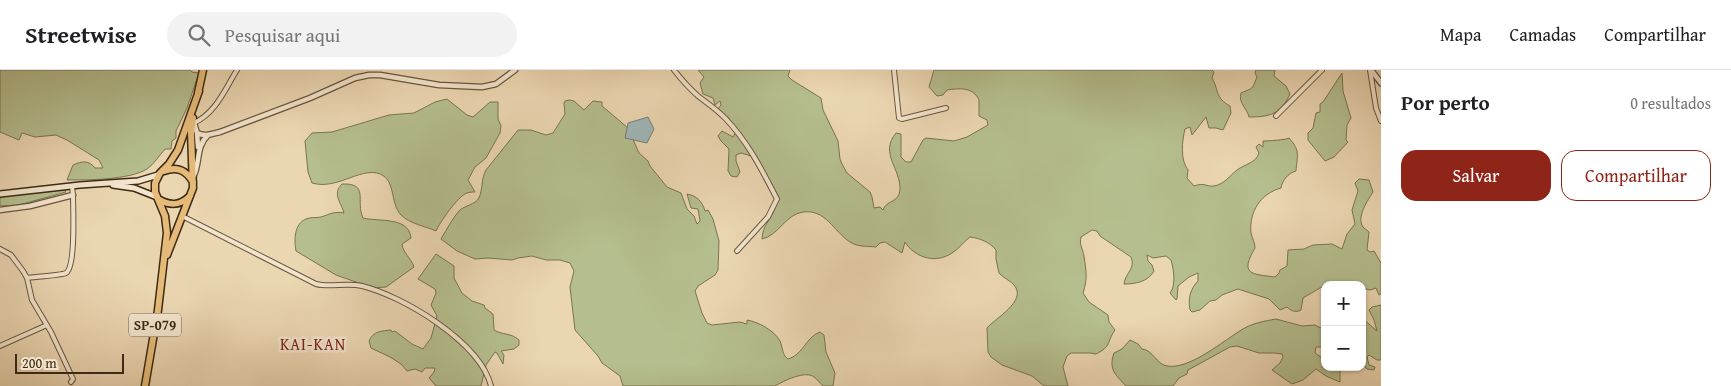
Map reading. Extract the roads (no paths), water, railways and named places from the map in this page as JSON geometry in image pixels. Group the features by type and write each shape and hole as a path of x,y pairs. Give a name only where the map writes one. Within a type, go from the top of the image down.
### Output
{"highway":[{"name":"SP-079","path":"164,264 191,195 193,180 191,132 203,70"},
{"name":"SP-079","path":"145,386 164,264 166,224 155,188 159,174 170,164 178,150 199,91"},
{"path":"159,174 171,168 182,170 193,180"},
{"path":"158,198 174,204 184,201 191,195"}],"main road":[{"path":"0,194 138,181 159,174"},
{"path":"100,184 134,188 158,198"}],"street":[{"path":"199,159 197,133 193,121 204,117 217,104 238,70"},
{"path":"197,133 208,135 251,122 355,78 369,75 380,75 439,85 482,87 496,84 515,70"},
{"path":"674,70 697,95 711,104 741,137 753,153 778,199 768,218 737,251"},
{"path":"894,70 899,118 902,119 946,108"},
{"path":"1276,116 1322,70"},
{"path":"1370,70 1381,83"},
{"path":"1370,70 1376,108 1381,121"},
{"path":"193,180 199,159 201,142 208,135"},
{"path":"27,278 63,274 69,270 72,259 72,186"},
{"path":"0,210 30,206 73,195"},
{"path":"182,216 316,284 362,286 408,305 436,322 462,342 484,369 491,386"},
{"path":"0,249 11,255 27,278 32,300 70,369 73,378 71,382"},
{"path":"0,346 47,325"}],"water":[{"path":"648,117 654,129 647,143 625,138 628,123"}],"district":[{"name":"KAI-KAN","path":"313,344"}]}
